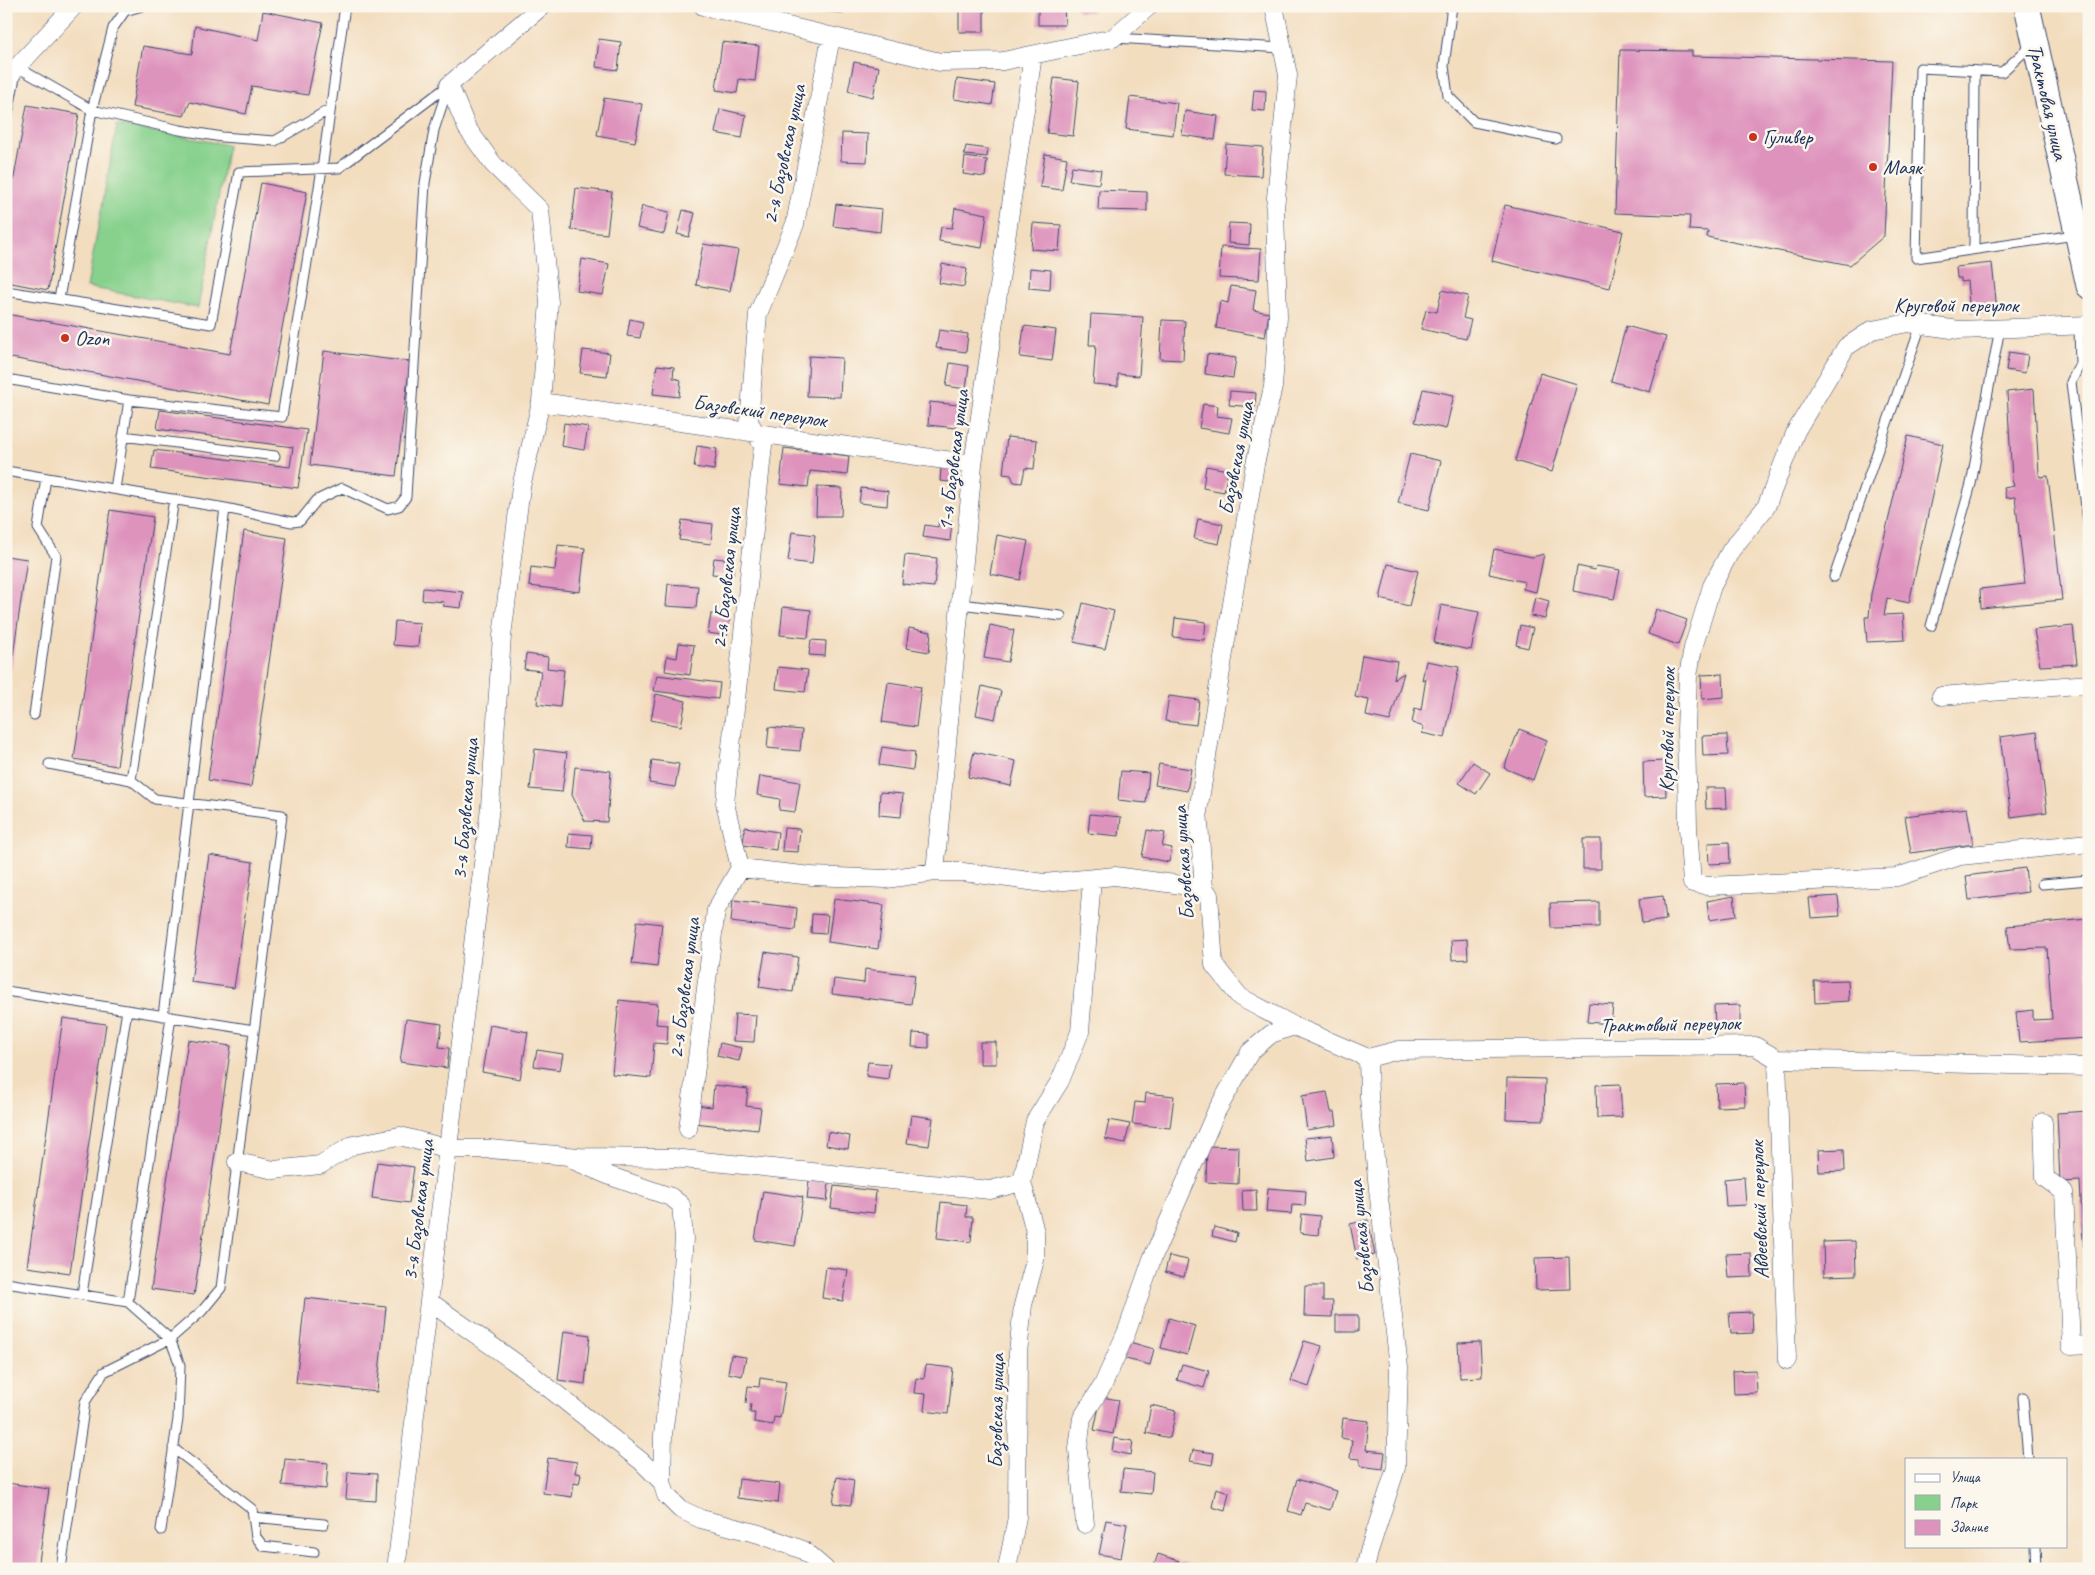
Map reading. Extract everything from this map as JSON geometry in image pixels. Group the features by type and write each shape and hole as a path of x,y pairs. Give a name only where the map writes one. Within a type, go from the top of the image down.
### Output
{"main road":[{"name":"Трактовая улица","path":"2027,6 2089,286"}],"street":[{"path":"12,73 74,6"},
{"path":"449,85 542,6"},
{"path":"703,6 940,62 1003,61 1113,38 1149,6"},
{"name":"Базовская улица","path":"1274,6 1288,75 1275,208 1278,317 1273,387 1255,464 1198,811 1214,965 1240,997 1294,1026 1368,1058 1378,1189 1399,1367 1396,1468 1365,1569"},
{"name":"2-я Базовская улица","path":"688,1129 716,910 740,868 725,803 763,445 749,422 758,314 795,224 832,37"},
{"name":"1-я Базовская улица","path":"935,872 973,464 1033,55"},
{"name":"3-я Базовская улица","path":"396,1569 490,807 504,618 521,487 541,402 548,302 540,210 492,164 467,128 449,85"},
{"name":"Круговой переулок","path":"2084,326 1959,330 1908,323 1872,330 1846,346 1796,431 1766,507 1731,550 1712,586 1693,648 1688,676 1688,828 1692,883 1709,886 1897,876 1960,856 2089,844"},
{"name":"Базовский переулок","path":"541,402 973,464"},
{"path":"1940,696 2089,684"},
{"path":"740,868 812,876 886,879 935,872 963,872 1044,883 1115,876 1207,892"},
{"name":"Базовская улица","path":"1007,1569 1018,1517 1018,1353 1024,1305 1035,1260 1035,1232 1022,1182 1035,1121 1060,1081 1080,1032 1092,879"},
{"path":"1085,1524 1078,1449 1082,1418 1102,1385 1128,1331 1152,1258 1216,1112 1250,1052 1271,1034 1294,1026"},
{"name":"Трактовый переулок","path":"1368,1058 1399,1050 1756,1046 1777,1059 2089,1067"},
{"name":"Авдеевский переулок","path":"1777,1059 1787,1360"},
{"path":"2043,1122 2044,1178 2064,1192 2071,1346 2089,1345"},
{"path":"237,1162 274,1170 320,1165 353,1145 400,1136 449,1149 490,1149 565,1156 673,1158 990,1190 1022,1182"},
{"path":"565,1156 610,1176 671,1197 681,1205 684,1238 679,1310 663,1435 662,1482 666,1495 680,1510 804,1550 825,1569"},
{"path":"430,1302 526,1370 641,1461 662,1482"}],"lane":[{"path":"59,300 92,110 113,28 125,11 142,6"},
{"path":"6,379 129,400 282,417 322,169 345,6"},
{"path":"1452,6 1444,66 1448,96 1474,122 1556,139"},
{"path":"1113,38 1282,48"},
{"path":"2035,42 2002,72 1920,68 1916,258 2077,235"},
{"path":"1974,249 1976,71"},
{"path":"6,124 12,73 92,110 180,130 222,137 275,141 330,109"},
{"path":"6,291 211,324 239,172 339,168 449,85"},
{"path":"6,471 225,508 292,522 300,521 317,500 342,488 388,509 399,506 406,497 425,183 434,130 449,85"},
{"path":"1834,577 1921,325"},
{"path":"2084,326 2080,364 2072,382 2086,489 2089,532"},
{"path":"1931,626 1971,484 2000,328"},
{"path":"114,489 129,400"},
{"path":"123,436 275,456"},
{"path":"34,715 56,556 38,528 46,478"},
{"path":"131,780 174,499"},
{"path":"128,1302 167,1017 189,804 225,508"},
{"path":"960,604 1061,616"},
{"path":"50,764 131,780 155,799 282,815 221,1288 202,1311 170,1339 104,1372 85,1402 61,1569"},
{"path":"2042,884 2089,880"},
{"path":"6,991 254,1030"},
{"path":"82,1294 127,1010"},
{"path":"6,1283 128,1302 170,1339 180,1365 178,1418 161,1530"},
{"path":"2023,1397 2028,1458"},
{"path":"173,1448 252,1510 256,1536 263,1546 314,1552"},
{"path":"253,1517 324,1524"},
{"path":"2034,1548 2036,1569"}],"green space":[{"path":"117,125 228,145 198,308 87,287"}],"building":[{"path":"813,6 843,6 843,13 812,11"},
{"path":"959,6 984,6 984,32 959,32"},
{"path":"1038,6 1064,6 1065,25 1038,25"},
{"path":"1078,6 1092,6 1092,12 1078,12"},
{"path":"263,11 323,23 308,95 252,86 246,114 190,102 184,116 132,107 143,46 192,54 195,26 258,40"},
{"path":"599,39 621,42 618,70 596,67"},
{"path":"722,42 759,46 755,81 739,79 737,93 716,90"},
{"name":"Гуливер","path":"1620,50 1692,51 1692,56 1892,61 1884,236 1850,265 1707,237 1708,231 1689,230 1690,216 1615,213"},
{"path":"854,62 879,67 873,97 848,91"},
{"path":"1054,78 1079,81 1073,136 1047,133"},
{"path":"957,79 995,84 992,105 954,99"},
{"path":"1254,90 1266,91 1265,111 1252,110"},
{"path":"1130,97 1177,103 1173,135 1126,129"},
{"path":"604,98 642,104 635,142 597,135"},
{"path":"27,105 79,114 48,290 6,282 6,222"},
{"path":"720,109 746,115 742,138 715,133"},
{"path":"1185,111 1218,116 1215,140 1182,135"},
{"path":"842,133 868,134 867,162 841,161"},
{"path":"1226,144 1263,147 1261,176 1224,174"},
{"path":"966,146 988,149 987,157 964,155"},
{"path":"1045,154 1067,158 1062,190 1040,187"},
{"path":"965,157 987,160 985,177 963,174"},
{"path":"1072,166 1101,170 1099,184 1069,180"},
{"path":"261,183 307,192 268,405 6,357 6,314 230,354"},
{"path":"576,188 612,192 607,234 571,230"},
{"path":"1099,190 1147,192 1147,211 1098,210"},
{"path":"836,204 882,209 880,232 833,226"},
{"path":"1505,205 1623,231 1610,288 1492,261"},
{"path":"642,206 669,212 664,234 637,228"},
{"path":"955,208 987,214 982,248 939,241 941,227 952,228"},
{"path":"683,210 695,213 689,237 677,234"},
{"path":"1033,223 1061,225 1059,251 1031,249"},
{"path":"1229,223 1250,224 1249,245 1228,243"},
{"path":"703,244 738,250 730,291 696,285"},
{"path":"1221,247 1261,249 1259,280 1219,278"},
{"path":"582,259 609,264 603,295 577,291"},
{"path":"1992,263 1997,310 1970,313 1967,281 1961,282 1961,278 1957,278 1956,267"},
{"path":"942,264 967,269 964,287 939,283"},
{"path":"1030,268 1051,270 1050,290 1029,288"},
{"path":"1231,286 1256,290 1253,310 1269,313 1265,337 1216,328 1220,301 1228,303"},
{"path":"1442,290 1468,296 1463,318 1471,320 1466,339 1421,329 1426,310 1437,312"},
{"path":"1091,314 1143,317 1139,376 1118,374 1118,386 1093,384 1096,345 1089,345"},
{"path":"630,319 643,322 640,338 627,336"},
{"path":"1162,320 1185,321 1183,360 1160,359"},
{"path":"1024,326 1056,330 1052,361 1020,357"},
{"path":"1626,326 1666,337 1650,392 1611,381"},
{"path":"939,330 968,334 966,352 936,348"},
{"path":"583,350 610,353 607,376 580,373"},
{"path":"324,351 410,362 396,476 310,465"},
{"path":"2009,352 2028,355 2025,373 2006,370"},
{"path":"1207,354 1236,358 1233,378 1205,374"},
{"path":"809,356 842,358 840,397 807,396"},
{"path":"950,363 969,366 966,389 946,386"},
{"path":"657,365 674,367 673,378 681,380 679,397 653,394"},
{"path":"1540,373 1577,384 1552,472 1515,461"},
{"path":"1423,389 1454,395 1446,429 1415,422"},
{"path":"2034,389 2039,474 2040,477 2048,476 2062,600 1981,608 1980,589 2025,584 2015,497 2006,498 2004,488 2014,486 2012,480 2007,392"},
{"path":"1230,391 1256,393 1255,407 1229,405"},
{"path":"930,402 958,405 956,428 928,425"},
{"path":"1203,404 1218,406 1217,416 1232,418 1229,433 1199,428"},
{"path":"160,410 307,430 298,488 151,469 154,450 290,467 293,447 157,429"},
{"path":"564,423 588,427 584,450 561,446"},
{"path":"1908,436 1943,444 1909,603 1887,598 1884,615 1903,614 1905,640 1867,642 1865,617 1869,617 1871,594"},
{"path":"1007,437 1037,440 1034,469 1025,468 1022,483 1014,482 1011,475 1003,474"},
{"path":"697,446 717,449 714,470 694,467"},
{"path":"784,448 849,456 847,475 810,471 808,487 780,484"},
{"path":"1410,454 1441,461 1429,510 1398,503"},
{"path":"1206,466 1228,470 1224,492 1203,488"},
{"path":"941,468 960,470 959,483 940,481"},
{"path":"817,487 842,488 841,516 816,516"},
{"path":"861,488 888,491 887,506 859,503"},
{"path":"110,510 153,517 117,766 74,759"},
{"path":"1198,519 1223,524 1219,544 1194,539"},
{"path":"682,520 713,524 711,544 679,540"},
{"path":"939,520 952,522 950,541 923,537 925,525 938,527"},
{"path":"244,531 287,538 251,787 208,780"},
{"path":"792,532 815,535 812,564 788,561"},
{"path":"997,535 1028,541 1020,580 990,574"},
{"path":"558,545 585,548 580,592 529,586 531,567 555,570"},
{"path":"1494,549 1532,557 1544,554 1536,592 1523,589 1525,582 1489,574"},
{"path":"905,555 937,558 934,587 902,584"},
{"path":"6,556 27,559 7,697 6,697"},
{"path":"714,558 734,560 733,576 712,574"},
{"path":"1388,564 1418,571 1409,606 1380,599"},
{"path":"1577,566 1595,570 1596,566 1620,570 1614,599 1573,591"},
{"path":"668,584 698,586 696,608 666,606"},
{"path":"423,588 463,592 461,608 443,606 444,602 422,600"},
{"path":"1535,597 1549,601 1545,619 1531,616"},
{"path":"1083,603 1114,611 1105,649 1074,642"},
{"path":"1441,605 1479,612 1471,650 1434,643"},
{"path":"783,607 811,610 808,638 780,635"},
{"path":"1656,609 1687,620 1678,645 1648,634"},
{"path":"711,614 730,617 727,636 708,633"},
{"path":"1175,618 1206,622 1204,640 1173,637"},
{"path":"395,621 420,623 418,647 393,645"},
{"path":"990,625 1014,630 1008,662 984,658"},
{"path":"1520,625 1533,628 1528,648 1516,645"},
{"path":"2073,626 2077,664 2040,666 2034,630"},
{"path":"909,628 931,632 929,652 906,648"},
{"path":"811,640 826,641 825,656 809,655"},
{"path":"679,643 694,645 690,675 665,671 667,656 677,658"},
{"path":"526,654 548,657 547,668 564,670 560,707 537,704 541,671 524,669"},
{"path":"1362,655 1397,661 1394,679 1404,673 1390,721 1366,716 1369,700 1355,697"},
{"path":"1426,661 1459,667 1445,738 1422,733 1424,727 1412,723 1415,708 1421,710 1426,678 1422,680"},
{"path":"778,667 808,670 805,692 776,689"},
{"path":"1723,674 1724,697 1702,699 1701,675"},
{"path":"657,675 720,683 718,699 654,691"},
{"path":"888,682 921,687 916,727 882,722"},
{"path":"982,686 1001,691 995,719 976,715"},
{"path":"656,694 686,701 681,726 651,720"},
{"path":"1169,696 1199,700 1196,725 1165,721"},
{"path":"769,727 802,730 800,751 767,748"},
{"path":"1519,729 1547,740 1533,780 1504,768"},
{"path":"2037,732 2047,812 2011,817 2000,737"},
{"path":"1727,735 1728,755 1703,756 1702,736"},
{"path":"882,747 915,752 913,770 879,765"},
{"path":"535,749 567,753 562,792 530,789"},
{"path":"974,752 1016,761 1011,786 968,777"},
{"path":"652,760 679,764 675,787 649,783"},
{"path":"1665,761 1666,796 1644,797 1643,762"},
{"path":"1473,762 1490,773 1476,794 1459,783"},
{"path":"1159,764 1191,769 1187,791 1155,785"},
{"path":"575,767 611,771 607,822 585,821 572,795"},
{"path":"1121,771 1149,773 1146,803 1118,800"},
{"path":"760,776 800,782 795,812 779,810 780,799 757,795"},
{"path":"1705,788 1726,788 1727,808 1706,809"},
{"path":"880,792 903,794 901,817 879,815"},
{"path":"1967,808 1973,844 1911,853 1905,816"},
{"path":"1090,814 1121,817 1119,836 1088,833"},
{"path":"745,827 778,832 776,850 743,845"},
{"path":"784,828 800,829 798,852 782,851"},
{"path":"1147,830 1165,833 1162,846 1172,848 1169,862 1142,857"},
{"path":"569,833 592,835 591,849 568,847"},
{"path":"1583,839 1601,839 1601,869 1583,869"},
{"path":"1729,842 1730,863 1709,864 1708,843"},
{"path":"209,855 253,862 234,988 191,982"},
{"path":"2025,868 2028,892 1969,900 1966,876"},
{"path":"1663,896 1666,920 1642,923 1639,899"},
{"path":"1734,896 1736,916 1709,920 1707,901"},
{"path":"1838,896 1840,916 1811,918 1809,898"},
{"path":"834,899 884,905 878,949 828,942"},
{"path":"733,900 797,908 795,930 731,922"},
{"path":"1599,902 1599,927 1551,928 1550,903"},
{"path":"812,914 828,915 826,934 811,933"},
{"path":"2088,919 2089,1038 2019,1042 2016,1012 2033,1010 2033,1020 2052,1019 2047,948 2010,949 2007,926"},
{"path":"637,921 662,924 657,967 632,964"},
{"path":"1467,939 1468,959 1452,960 1451,940"},
{"path":"765,952 798,957 793,992 759,987"},
{"path":"865,969 915,975 911,1004 832,994 834,979 864,983"},
{"path":"1848,980 1849,1001 1815,1003 1814,981"},
{"path":"619,1000 658,1004 656,1024 668,1025 667,1044 654,1043 651,1078 612,1074"},
{"path":"1589,1003 1613,1005 1611,1024 1587,1022"},
{"path":"1740,1005 1740,1025 1715,1026 1714,1006"},
{"path":"735,1014 756,1015 754,1042 733,1041"},
{"path":"63,1018 106,1024 70,1273 27,1267"},
{"path":"406,1019 442,1024 439,1047 449,1048 447,1068 400,1062"},
{"path":"490,1025 528,1032 520,1079 482,1072"},
{"path":"913,1033 929,1034 929,1048 912,1047"},
{"path":"188,1040 231,1046 194,1295 151,1289"},
{"path":"980,1042 996,1042 996,1064 980,1064"},
{"path":"720,1043 742,1048 739,1061 717,1056"},
{"path":"537,1050 563,1054 560,1070 534,1066"},
{"path":"868,1062 890,1064 888,1079 866,1076"},
{"path":"1507,1078 1545,1079 1544,1120 1506,1119"},
{"path":"1744,1083 1745,1106 1717,1107 1716,1084"},
{"path":"1620,1084 1622,1117 1597,1118 1596,1085"},
{"path":"714,1085 748,1089 746,1106 761,1108 758,1130 694,1123 696,1105 712,1107"},
{"path":"1327,1092 1331,1112 1335,1112 1337,1125 1307,1130 1302,1096"},
{"path":"1146,1093 1174,1096 1170,1128 1132,1124 1135,1102 1145,1103"},
{"path":"2089,1111 2089,1315 2087,1315 2080,1181 2060,1182 2057,1113"},
{"path":"911,1115 933,1118 929,1146 907,1143"},
{"path":"1109,1120 1130,1124 1125,1143 1105,1139"},
{"path":"828,1132 850,1136 848,1149 826,1145"},
{"path":"1332,1135 1334,1157 1308,1161 1305,1138"},
{"path":"1207,1146 1239,1147 1238,1184 1206,1182"},
{"path":"1844,1149 1845,1171 1819,1172 1818,1150"},
{"path":"377,1162 414,1167 409,1203 372,1198"},
{"path":"1744,1177 1746,1205 1726,1206 1724,1179"},
{"path":"809,1180 829,1182 827,1201 807,1199"},
{"path":"834,1186 876,1191 874,1213 831,1208"},
{"path":"1268,1188 1306,1191 1305,1206 1292,1205 1291,1214 1266,1212"},
{"path":"1256,1189 1257,1211 1243,1211 1242,1190"},
{"path":"763,1191 803,1197 795,1246 755,1240"},
{"path":"941,1202 967,1205 966,1217 973,1217 971,1242 937,1238"},
{"path":"1302,1214 1320,1216 1318,1235 1300,1233"},
{"path":"1368,1220 1375,1255 1357,1259 1350,1224"},
{"path":"1214,1227 1237,1233 1235,1242 1212,1236"},
{"path":"1855,1241 1856,1275 1824,1276 1823,1242"},
{"path":"1751,1253 1752,1277 1728,1278 1726,1254"},
{"path":"1169,1256 1188,1260 1184,1277 1165,1272"},
{"path":"1569,1257 1570,1289 1536,1290 1535,1258"},
{"path":"826,1267 848,1270 843,1301 822,1298"},
{"path":"1305,1286 1323,1286 1323,1301 1333,1301 1332,1317 1304,1316"},
{"path":"305,1298 386,1307 377,1392 296,1383"},
{"path":"1752,1312 1753,1333 1731,1334 1729,1313"},
{"path":"1336,1315 1358,1315 1358,1332 1336,1332"},
{"path":"1169,1318 1195,1326 1187,1355 1161,1348"},
{"path":"564,1331 590,1335 585,1384 558,1380"},
{"path":"1126,1341 1154,1349 1150,1365 1122,1358"},
{"path":"1304,1341 1322,1346 1309,1387 1291,1381"},
{"path":"1480,1342 1482,1377 1460,1378 1458,1343"},
{"path":"731,1355 746,1357 742,1376 728,1373"},
{"path":"1182,1364 1209,1371 1204,1388 1177,1380"},
{"path":"926,1365 953,1368 948,1414 924,1411 926,1394 914,1393 916,1378 924,1379"},
{"path":"1756,1370 1757,1393 1734,1394 1733,1371"},
{"path":"760,1378 786,1382 780,1418 774,1417 773,1425 754,1422 755,1413 750,1413 751,1404 746,1403 748,1386 759,1387"},
{"path":"1101,1397 1119,1400 1113,1434 1094,1430"},
{"path":"1151,1405 1176,1411 1170,1438 1146,1433"},
{"path":"1343,1418 1369,1421 1366,1450 1385,1452 1383,1469 1360,1466 1360,1459 1350,1458 1352,1440 1341,1438"},
{"path":"1114,1438 1133,1441 1131,1455 1112,1451"},
{"path":"1193,1450 1214,1453 1212,1465 1190,1461"},
{"path":"548,1458 577,1462 575,1473 581,1474 579,1484 574,1483 572,1497 543,1493"},
{"path":"285,1459 328,1463 326,1489 282,1485"},
{"path":"1123,1469 1153,1472 1151,1494 1121,1491"},
{"path":"348,1472 377,1474 376,1501 346,1499"},
{"path":"837,1477 854,1480 851,1505 833,1503"},
{"path":"739,1479 780,1484 778,1503 737,1498"},
{"path":"1297,1479 1336,1491 1330,1510 1305,1503 1301,1515 1288,1511"},
{"path":"7,1483 49,1489 38,1569 6,1569"},
{"path":"1216,1488 1229,1492 1225,1511 1212,1507"},
{"path":"1106,1520 1127,1524 1121,1558 1099,1554"},
{"path":"1158,1554 1179,1561 1177,1569 1153,1569"},
{"path":"1182,1562 1204,1568 1204,1569 1180,1569"}],"place":[{"name":"Гуливер","path":"1753,137"},
{"name":"Маяк","path":"1873,167"},
{"name":"Ozon","path":"65,338"}]}
